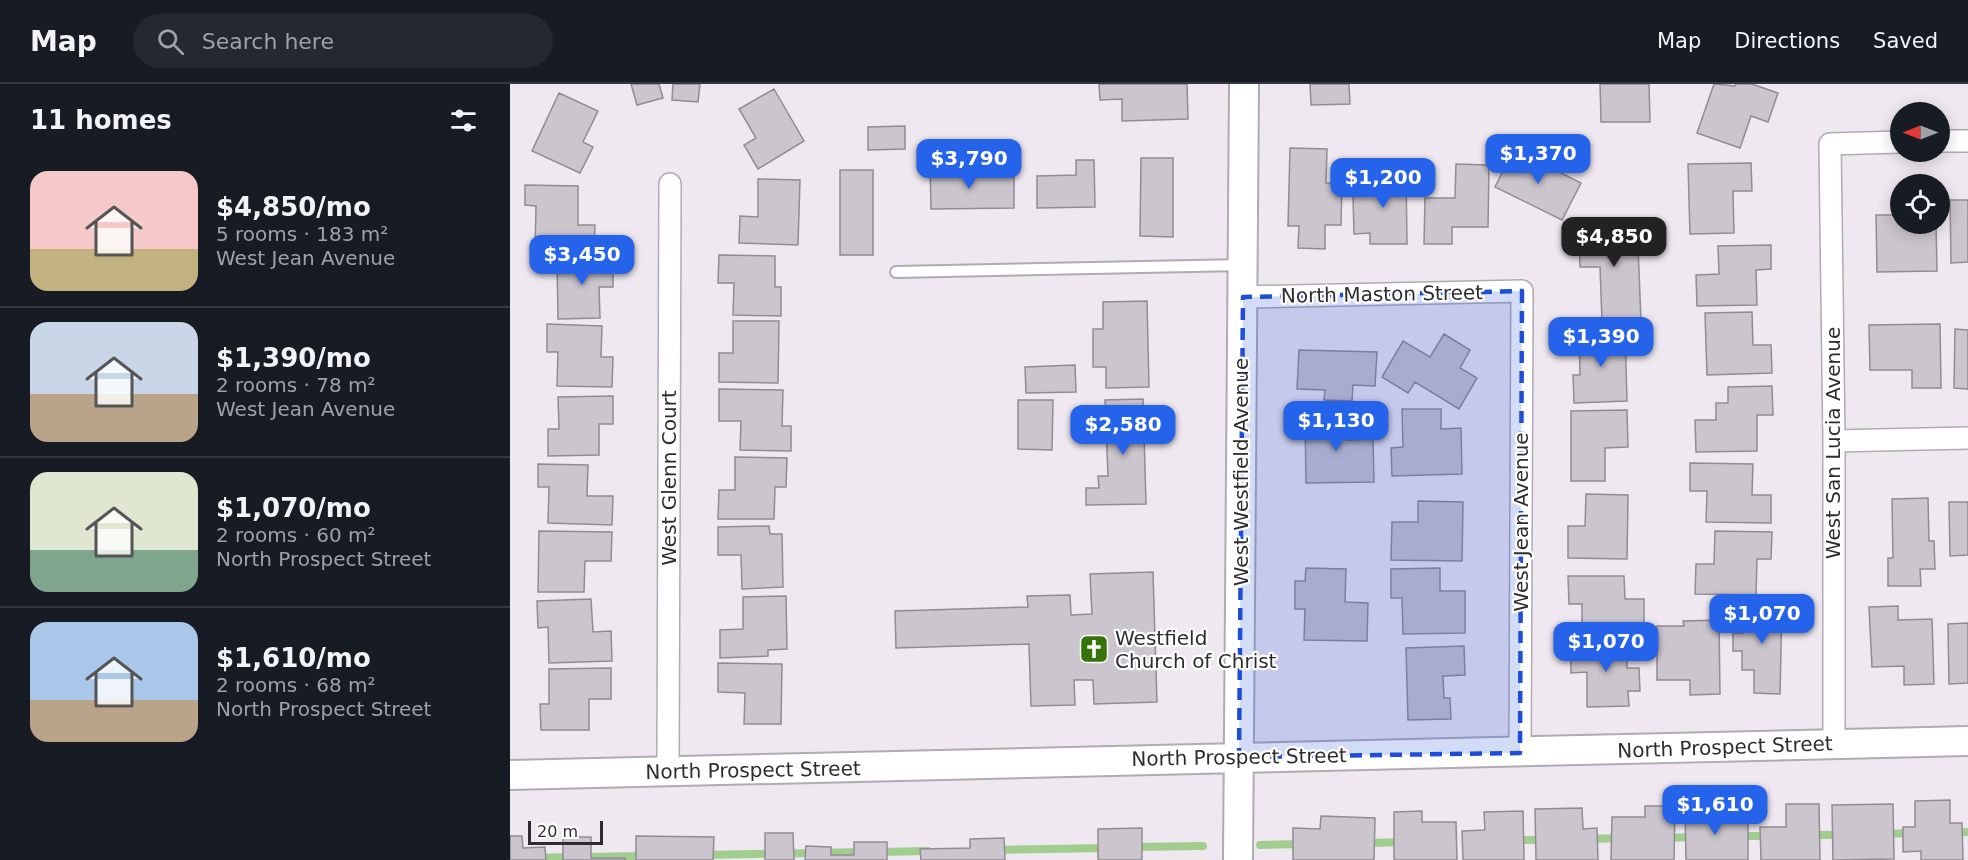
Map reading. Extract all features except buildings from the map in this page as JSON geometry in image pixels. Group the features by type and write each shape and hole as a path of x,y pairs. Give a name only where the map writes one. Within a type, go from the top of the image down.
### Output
{"street":[{"name":"West Westfield Avenue","path":"1238,860 1244,84"},
{"path":"1950,141 1968,141"},
{"name":"West San Lucia Avenue","path":"1834,743 1834,441 1830,144 1890,142"},
{"name":"West Glenn Court","path":"668,772 670,184"},
{"name":"North Maston Street","path":"1242,297 1522,291"},
{"name":"West Jean Avenue","path":"1520,753 1522,291"},
{"path":"1834,441 1968,438"},
{"name":"North Prospect Street","path":"510,775 1968,741"}],"lane":[{"path":"896,272 1243,265"}],"highlighted area":[{"path":"1522,291 1520,753 1239,757 1243,297"}],"waterway":[{"path":"1952,833 1968,832"},
{"path":"1886,834 1913,833"},
{"path":"1811,835 1841,835"},
{"path":"1739,836 1769,836"},
{"path":"1667,838 1694,837"},
{"path":"1589,839 1622,838"},
{"path":"1514,840 1544,840"},
{"path":"1367,843 1403,842"},
{"path":"1260,845 1301,844"},
{"path":"1132,847 1203,846"},
{"path":"994,850 1108,848"},
{"path":"877,852 928,851"},
{"path":"703,855 862,852"},
{"path":"583,857 646,856"},
{"path":"535,858 571,857"}],"place":[{"name":"Westfield Church of Christ","path":"1094,649"}]}
